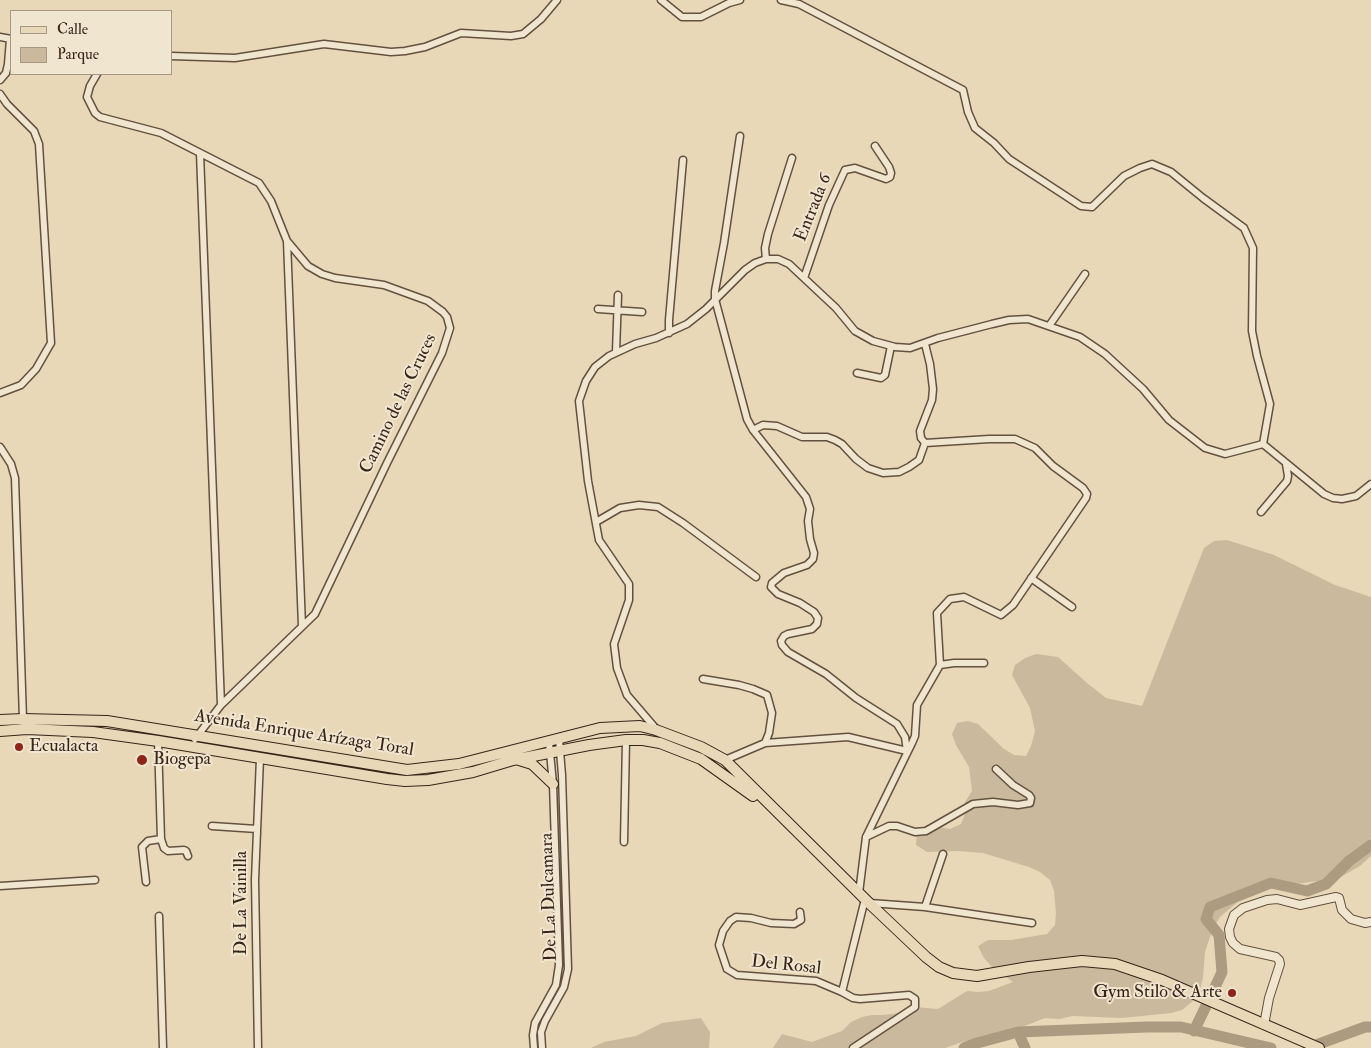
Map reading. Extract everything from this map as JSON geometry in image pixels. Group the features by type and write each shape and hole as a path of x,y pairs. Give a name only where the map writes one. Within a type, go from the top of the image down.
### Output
{"main road":[{"name":"Avenida Enrique Arízaga Toral","path":"0,720 107,721 407,770 459,764 555,746 643,740 660,743 701,759 780,816"},
{"name":"Avenida Enrique Arízaga Toral","path":"0,731 27,729 93,732 387,779 428,780 473,772 513,760 600,728 640,726 701,747 725,760 864,899 939,967 953,973 977,976 1029,967 1082,961 1115,964 1162,980 1320,1048"},
{"path":"513,760 532,764 553,784"}],"street":[{"path":"172,56 235,58 324,44 391,52 425,47 461,33 510,36 523,34 541,20 557,0"},
{"path":"661,0 682,17 701,17 729,3 740,0"},
{"path":"781,0 799,4 963,90 968,112 975,128 994,143 1009,159 1081,206 1092,206 1124,176 1152,164 1171,172 1244,228 1253,248 1252,331 1270,404 1263,444"},
{"path":"0,80 6,73 10,47"},
{"name":"Camino de las Cruces","path":"96,75 90,86 87,97 91,106 100,117 154,130 259,183 271,201 287,241 308,266 322,274 335,278 384,285 415,296 437,307 447,317 450,328 442,353 387,462 315,614 221,705 197,735 192,747"},
{"path":"0,94 7,104 34,131 39,144 51,343 36,369 21,385 0,393"},
{"path":"740,136 715,299 747,419 753,430 803,491 810,509 808,521 814,553 813,559 807,565 784,574 772,583 771,587 778,594 800,603 814,612 818,618 817,624 812,629 788,634 782,640 782,645 788,652 826,674 856,698 896,724 905,737 907,751"},
{"name":"Entrada 6","path":"804,278 829,205 845,170 855,168 886,179 890,177 889,167 875,146"},
{"path":"200,153 221,705"},
{"path":"766,259 765,248 768,234 792,158"},
{"path":"669,333 683,160"},
{"path":"287,241 302,626"},
{"path":"660,743 656,730 627,695 617,668 614,644 629,600 629,584 599,540 588,481 579,401 586,381 595,367 616,352 669,333 688,324 745,270 755,263 766,259 778,259 789,264 836,308 855,331 873,341 891,346 910,348 938,338 1009,320 1028,319 1080,337 1105,354 1143,388 1169,420 1205,448 1225,454 1263,444"},
{"path":"1048,326 1084,274"},
{"path":"616,352 618,295"},
{"path":"598,310 642,312"},
{"path":"925,344 933,389 932,400 920,431 921,438 925,443"},
{"path":"856,373 881,378 885,375 888,370 891,346"},
{"path":"753,430 763,425 777,426 802,437 826,437 842,444 856,459 868,468 883,473 899,472 919,460 925,443"},
{"path":"842,992 864,899 866,837 915,736 917,705 940,665 937,613 950,599 964,597 1001,615 1013,605 1086,498 1084,488 1053,466 1035,448 1015,440 989,439 925,443"},
{"path":"1263,444 1324,494 1333,498 1342,499 1356,496 1371,484"},
{"path":"0,447 11,464 15,478 23,719"},
{"path":"1261,512 1287,480 1286,464"},
{"path":"596,522 620,508 639,505 658,507 683,523 756,577"},
{"path":"1031,578 1072,607"},
{"path":"940,665 954,662 984,663"},
{"path":"703,680 753,688 767,695 772,713 769,733 765,743"},
{"path":"725,760 765,743 848,737 907,751"},
{"path":"624,842 626,740"},
{"path":"158,741 161,839 164,848 168,851 184,850 188,856"},
{"name":"De La Dulcamara","path":"534,1048 533,1034 535,1023 556,985 559,965 553,784 555,746"},
{"name":"De La Dulcamara","path":"542,1048 541,1032 564,987 568,969 555,746"},
{"name":"De La Vainilla","path":"258,1048 255,880 260,758"},
{"path":"866,837 889,826 897,826 915,832 926,831 973,804 993,802 1018,805 1030,803 1032,798 1013,785 996,769"},
{"path":"212,826 257,829"},
{"path":"146,882 142,847 148,841 161,839"},
{"path":"925,907 943,854"},
{"path":"0,886 95,880"},
{"path":"1264,1025 1269,998 1280,964 1279,960 1276,956 1240,949 1233,943 1229,929 1234,915 1243,908 1267,900 1277,899 1300,905 1336,897 1339,898 1342,910 1350,919 1365,923 1371,922"},
{"path":"864,899 1032,923"},
{"name":"Del Rosal","path":"800,912 801,920 794,924 771,923 751,918 736,917 730,921 723,932 719,946 726,969 737,975 816,981 853,998 909,995 915,999 915,1007 909,1012 853,1048"},
{"path":"159,916 162,1048"}],"green space":[{"path":"1227,540 1274,555 1335,585 1371,597 1371,856 1360,866 1339,878 1275,887 1240,900 1220,917 1213,928 1205,952 1200,989 1193,1001 1182,1010 1171,1013 1122,1018 1072,1016 1060,1019 1045,1018 1007,1033 962,1042 945,1048 773,1048 782,1034 812,1042 842,1031 851,1022 862,1017 909,1012 915,1007 938,1009 967,991 989,991 1013,982 992,967 984,958 978,946 988,940 1011,940 1047,934 1055,925 1056,913 1054,891 1050,880 1040,872 1029,867 983,853 957,851 927,852 916,845 917,833 927,825 950,829 961,824 965,814 965,802 972,791 969,767 952,734 957,723 968,721 978,724 1004,749 1014,755 1026,756 1035,731 1030,708 1012,675 1015,665 1025,658 1036,654 1058,657 1106,698 1142,706 1204,548 1214,541"},
{"path":"701,1018 710,1032 709,1048 591,1048 604,1042 636,1036 662,1023"}],"waterway":[{"path":"1211,996 1222,972 1219,935 1206,919 1210,907 1271,883 1307,891 1326,884 1349,861 1371,845"},
{"path":"1194,1031 1206,1006"},
{"path":"964,1048 1018,1032 1147,1027 1181,1027 1271,1048"},
{"path":"1308,1048 1365,1027 1371,1027"},
{"path":"1018,1032 1025,1048"}],"place":[{"name":"Ecualacta","path":"19,747"},
{"name":"Biogepa","path":"142,760"},
{"name":"Gym Stilo & Arte","path":"1232,993"}]}
